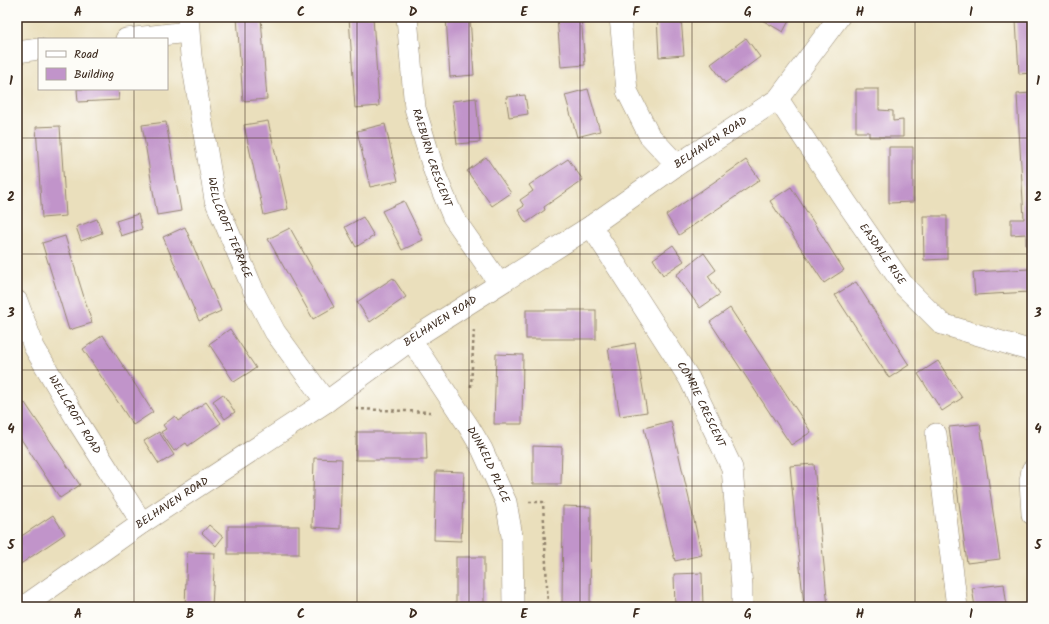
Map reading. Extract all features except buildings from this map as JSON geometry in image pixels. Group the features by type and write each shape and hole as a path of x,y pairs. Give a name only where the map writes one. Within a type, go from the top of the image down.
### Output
{"street":[{"name":"RAEBURN CRESCENT","path":"407,17 415,108 435,174 453,216 499,283"},
{"path":"620,17 627,91 649,135 677,165"},
{"name":"BELHAVEN ROAD","path":"23,607 142,523 322,404 411,340 591,226 677,165 778,99 839,17"},
{"name":"WELLCROFT TERRACE","path":"130,38 188,24 190,56 215,200 255,294 275,332 322,404"},
{"path":"17,52 38,49"},
{"name":"EASDALE RISE","path":"778,99 904,286 942,324 1032,352"},
{"name":"COMRIE CRESCENT","path":"591,226 689,378 732,468 742,587 742,607"},
{"name":"WELLCROFT ROAD","path":"17,301 34,347 78,422 142,523"},
{"name":"DUNKELD PLACE","path":"411,340 482,449 506,502 512,536 513,607"},
{"path":"936,434 957,607"},
{"path":"1032,470 1030,482 1032,514"}],"path":[{"path":"471,389 475,299"},
{"path":"322,404 459,413"},
{"path":"543,502 548,607"}]}
